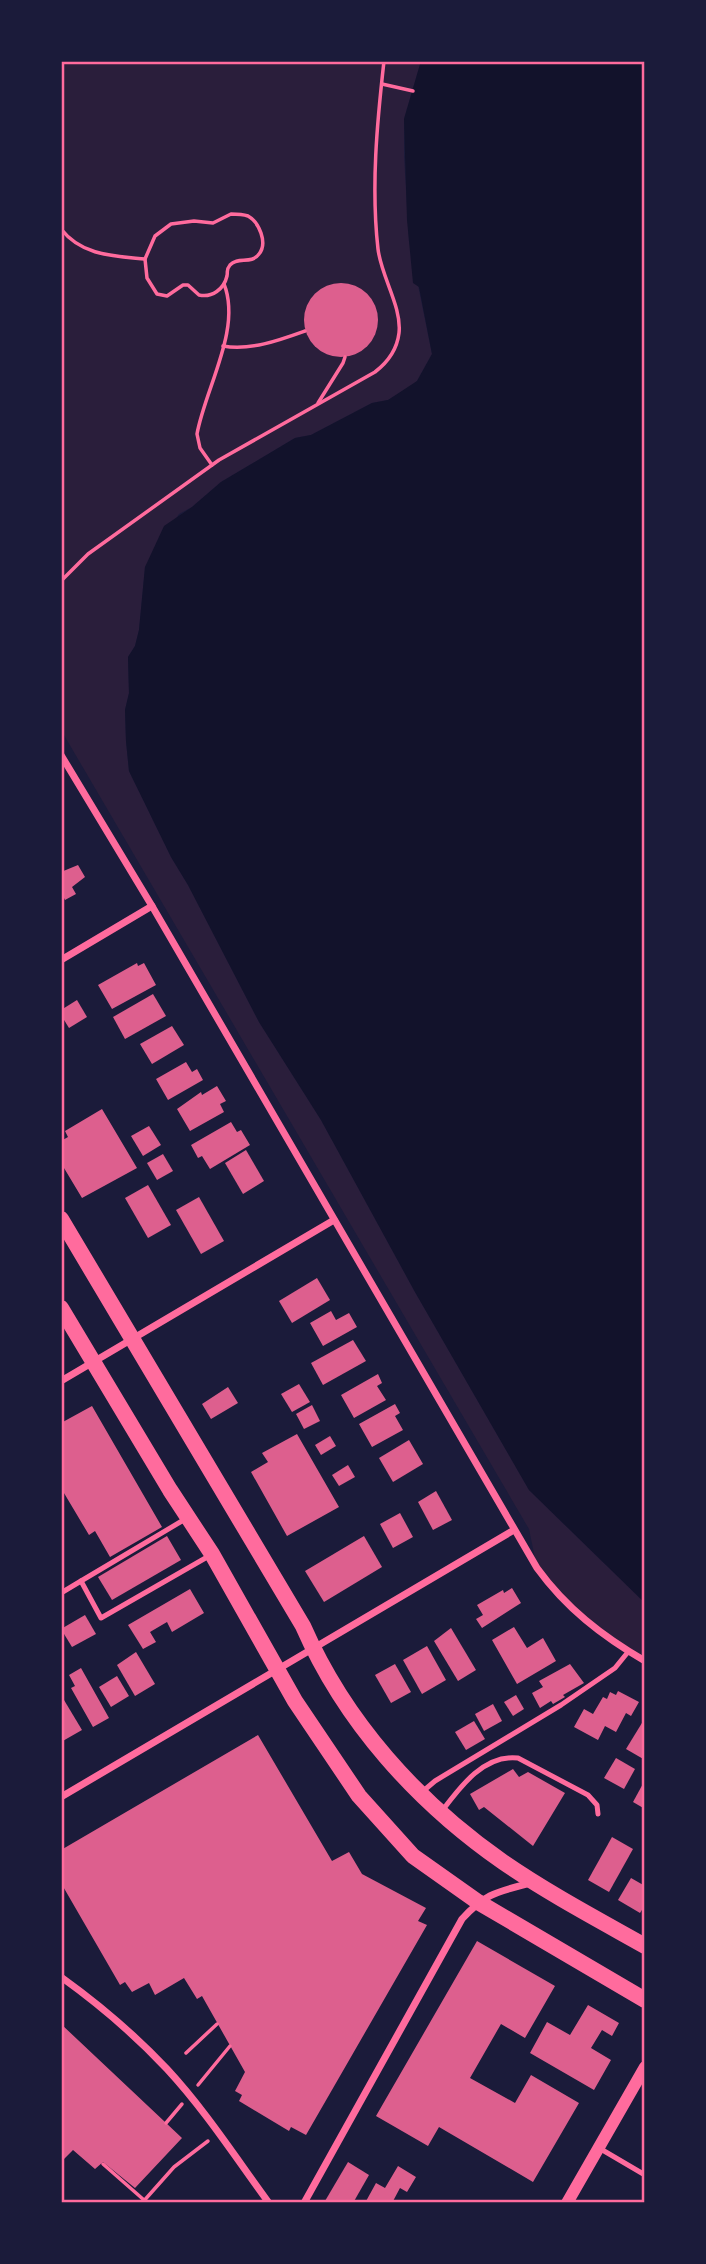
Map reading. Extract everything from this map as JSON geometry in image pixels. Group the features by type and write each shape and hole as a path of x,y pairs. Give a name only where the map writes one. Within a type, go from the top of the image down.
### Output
{"main road":[{"path":"61,1219 303,1626 328,1677 359,1724 399,1774 440,1813 502,1862 645,1946"},
{"path":"61,1308 212,1554 295,1700 359,1796 413,1856 478,1902 645,2000"}],"street":[{"path":"61,755 152,906 514,1530 554,1591 576,1614 645,1661"},
{"path":"61,960 152,906"},
{"path":"61,1381 334,1220"},
{"path":"61,1797 514,1530"},
{"path":"304,2203 462,1919 478,1902 493,1893 534,1882"},
{"path":"61,1977 105,2010 157,2059 195,2102 269,2203"},
{"path":"567,2203 645,2067"}],"lane":[{"path":"61,1592 188,1518"},
{"path":"81,1581 101,1618 212,1554"},
{"path":"420,1794 435,1781 561,1705 615,1668 628,1651"},
{"path":"440,1813 465,1781 494,1762 507,1757 518,1758 589,1795 597,1805 598,1814"},
{"path":"599,2148 645,2175"}],"path":[{"path":"61,581 88,554 212,465 384,365 398,342 400,329 381,264 377,237 377,143 384,61"},
{"path":"382,84 413,91"},
{"path":"212,465 200,448 197,434 229,316 228,295 224,284 228,267 235,262 252,261 261,253 262,238 256,224 249,217 240,214 231,214 213,223 194,221 171,224 155,236 145,260 147,278 157,294 171,295 183,285 188,285 199,295 208,296 224,284"},
{"path":"61,229 73,241 93,252 145,260"},
{"path":"223,346 232,348 256,345 305,331"},
{"path":"316,406 345,357"},
{"path":"186,2053 218,2024"},
{"path":"103,2164 143,2201 174,2167 219,2134"}],"shaded area":[{"path":"61,61 421,61 404,119 404,156 409,241 432,354 417,381 407,390 388,400 372,403 311,435 295,438 221,482 192,507 179,514 145,567 139,630 135,646 128,657 129,693 125,710 129,771 171,857 259,1022 321,1120 415,1292 529,1490 645,1603 645,1661 576,1614 537,1568 529,1529 61,730"},
{"path":"421,61 645,61 645,1603 529,1490 415,1292 321,1120 259,1022 171,857 129,771 125,710 129,693 128,657 135,646 139,630 145,567 164,526 221,482 295,438 311,435 372,403 388,400 417,381 432,354 419,287 413,283 407,220 404,119"}],"building":[{"path":"341,283 362,289 372,299 378,320 372,341 362,351 341,357 320,351 310,341 304,320 310,299 320,289"},
{"path":"78,865 85,877 72,887 76,894 65,900 61,899 61,872"},
{"path":"137,963 138,966 144,963 156,985 112,1009 98,985"},
{"path":"153,994 166,1016 125,1039 113,1017"},
{"path":"77,1000 87,1017 69,1028 61,1010"},
{"path":"172,1026 184,1045 152,1064 140,1044"},
{"path":"186,1062 192,1072 197,1069 203,1080 168,1100 156,1079"},
{"path":"217,1086 226,1101 220,1104 224,1112 190,1131 177,1109 201,1092 202,1095"},
{"path":"102,1109 137,1168 82,1198 61,1163 61,1141 68,1137 65,1131"},
{"path":"231,1122 237,1132 241,1130 250,1145 210,1169 202,1156 198,1158 191,1145"},
{"path":"149,1126 161,1145 143,1156 131,1136"},
{"path":"246,1150 264,1181 243,1194 225,1163"},
{"path":"163,1154 173,1171 157,1180 147,1163"},
{"path":"148,1185 171,1225 148,1238 125,1198"},
{"path":"199,1197 224,1241 201,1254 176,1210"},
{"path":"317,1278 330,1300 292,1323 279,1301"},
{"path":"331,1311 336,1320 349,1313 357,1327 323,1346 310,1323"},
{"path":"353,1340 366,1361 323,1385 311,1363"},
{"path":"378,1374 382,1383 377,1386 386,1400 354,1418 341,1395"},
{"path":"299,1384 310,1402 292,1412 281,1394"},
{"path":"228,1387 238,1403 211,1419 202,1404"},
{"path":"395,1404 400,1413 395,1416 403,1430 372,1447 359,1424"},
{"path":"312,1405 320,1421 304,1429 296,1414"},
{"path":"92,1406 162,1527 110,1557 95,1531 89,1535 61,1488 61,1423"},
{"path":"297,1434 339,1507 287,1536 251,1472 268,1462 262,1453"},
{"path":"330,1436 336,1446 321,1455 315,1445"},
{"path":"409,1440 423,1464 393,1482 379,1458"},
{"path":"348,1465 355,1477 339,1486 332,1475"},
{"path":"436,1491 452,1520 433,1530 418,1502"},
{"path":"400,1513 413,1537 393,1548 380,1524"},
{"path":"167,1536 181,1560 112,1600 98,1577"},
{"path":"364,1536 382,1567 324,1602 305,1571"},
{"path":"512,1588 521,1603 482,1628 476,1619 483,1615 477,1605 503,1590 504,1593"},
{"path":"190,1589 204,1613 172,1632 167,1622 150,1632 156,1642 143,1649 128,1625"},
{"path":"85,1615 96,1634 72,1647 61,1629"},
{"path":"514,1627 527,1648 543,1638 556,1661 517,1684 492,1640"},
{"path":"451,1628 476,1670 458,1681 434,1641"},
{"path":"427,1646 446,1680 422,1694 403,1660"},
{"path":"136,1652 155,1684 135,1696 117,1665"},
{"path":"395,1664 411,1692 391,1703 375,1675"},
{"path":"570,1664 584,1683 553,1704 551,1701 540,1708 532,1693 543,1687 539,1681"},
{"path":"81,1668 109,1718 93,1727 71,1688 75,1686 69,1675"},
{"path":"117,1676 129,1696 111,1707 99,1687"},
{"path":"618,1691 639,1702 631,1716 626,1713 616,1732 605,1726 598,1740 574,1727 584,1709 593,1714 603,1697 607,1699 610,1692 616,1695"},
{"path":"61,1695 82,1730 61,1742"},
{"path":"516,1695 524,1709 513,1716 504,1702"},
{"path":"493,1704 502,1721 484,1731 475,1714"},
{"path":"645,1718 645,1760 626,1749"},
{"path":"474,1721 485,1739 466,1750 455,1732"},
{"path":"258,1735 332,1861 349,1852 362,1874 426,1908 418,1921 427,1925 306,2135 291,2127 289,2131 239,2101 242,2095 235,2091 245,2072 202,1996 197,1999 184,1978 155,1995 149,1983 132,1992 125,1982 120,1985 61,1883 61,1850"},
{"path":"616,1758 635,1769 624,1789 604,1778"},
{"path":"513,1769 519,1777 528,1772 565,1793 533,1846 484,1807 479,1810 470,1794"},
{"path":"645,1780 645,1809 633,1802"},
{"path":"612,1837 633,1849 609,1892 588,1880"},
{"path":"631,1878 645,1886 645,1905 640,1913 618,1900"},
{"path":"477,1941 555,1986 525,2038 501,2024 470,2078 515,2103 531,2075 579,2103 533,2182 439,2127 428,2146 376,2116"},
{"path":"588,2005 619,2023 612,2036 602,2030 591,2048 611,2060 594,2090 530,2053 547,2022 570,2035"},
{"path":"61,2024 182,2138 135,2188 103,2162 95,2169 73,2150 61,2162"},
{"path":"348,2162 369,2175 353,2203 325,2201"},
{"path":"398,2166 416,2177 407,2192 400,2188 392,2203 365,2203 376,2183 385,2188"}]}
